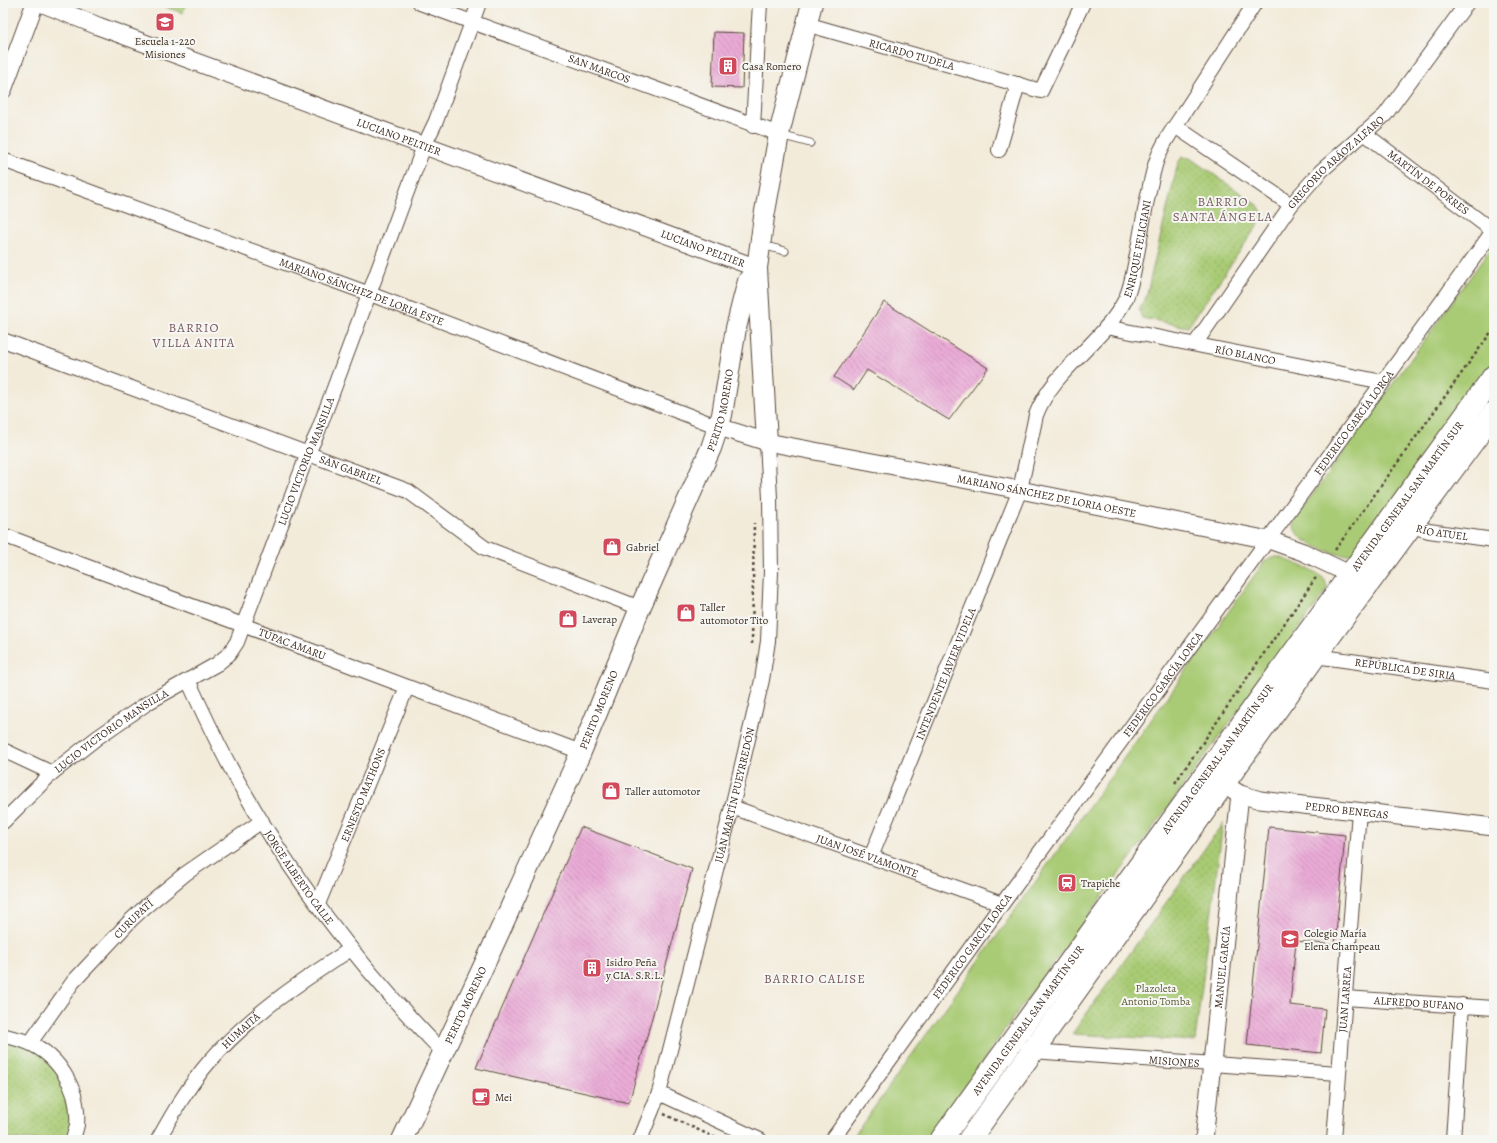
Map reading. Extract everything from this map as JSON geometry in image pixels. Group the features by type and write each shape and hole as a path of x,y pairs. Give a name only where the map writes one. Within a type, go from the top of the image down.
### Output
{"main road":[{"name":"PERITO MORENO","path":"767,442 757,268 779,134 812,3"},
{"name":"PERITO MORENO","path":"402,1140 444,1053 581,752 640,608 711,448 724,403 736,328 743,300 748,281 757,268"},
{"name":"AVENIDA GENERAL SAN MARTÍN SUR","path":"969,1140 1315,656 1360,579 1391,518 1491,385"},
{"name":"AVENIDA GENERAL SAN MARTÍN SUR","path":"941,1140 1013,1040 1224,784 1360,579 1411,527 1494,413"}],"street":[{"path":"3,90 35,3"},
{"name":"LUCIANO PELTIER","path":"41,3 98,26 757,268"},
{"name":"SAN MARCOS","path":"420,3 752,126 779,134"},
{"name":"LUCIO VICTORIO MANSILLA","path":"3,822 52,773 149,702 216,664 229,654 237,642 370,294 424,146 436,121 479,3"},
{"path":"752,126 760,3"},
{"name":"RICARDO TUDELA","path":"806,24 1041,91 1083,3"},
{"name":"ENRIQUE FELICIANI","path":"1020,490 1036,415 1040,406 1055,382 1117,314 1125,298 1132,280 1153,172 1157,161 1176,126 1255,3"},
{"name":"GREGORIO ARÁOZ ALFARO","path":"1195,344 1291,205 1321,171 1385,116 1467,3"},
{"path":"999,150 1018,84"},
{"path":"1176,126 1291,205"},
{"name":"MARTÍN DE PORRES","path":"1364,133 1494,230"},
{"name":"MARIANO SÁNCHEZ DE LORIA ESTE","path":"3,160 370,294 718,427"},
{"name":"FEDERICO GARCÍA LORCA","path":"832,1140 1002,904 1494,230"},
{"name":"RÍO BLANCO","path":"1106,326 1383,382"},
{"name":"SAN GABRIEL","path":"3,340 408,491 486,548 640,608"},
{"name":"MARIANO SÁNCHEZ DE LORIA OESTE","path":"718,427 767,442 1020,490 1269,540 1304,552 1360,579"},
{"name":"JUAN MARTÍN PUEYRREDÓN","path":"640,1140 659,1094 732,807 762,680 768,641 771,572 770,498 767,442"},
{"name":"INTENDENTE JAVIER VIDELA","path":"871,857 1020,490"},
{"name":"RÍO ATUEL","path":"1391,518 1411,527 1429,531 1494,540"},
{"name":"TÚPAC AMARU","path":"3,535 581,752"},
{"name":"REPÚBLICA DE SIRIA","path":"1315,656 1494,681"},
{"name":"JORGE ALBERTO CALLE","path":"188,680 221,750 262,821 318,904 351,949 387,992 444,1053"},
{"name":"ERNESTO MATHONS","path":"318,904 407,687"},
{"path":"3,750 52,773"},
{"name":"PEDRO BENEGAS","path":"1224,784 1260,800 1494,827"},
{"name":"MANUEL GARCÍA","path":"1204,1140 1213,1064 1224,784"},
{"name":"JUAN JOSÉ VIAMONTE","path":"732,807 1002,904"},
{"name":"JUAN LARREA","path":"1334,1140 1359,811"},
{"name":"CURUPATÍ","path":"30,1043 73,982 131,920 185,874 262,821"},
{"name":"HUMAITÁ","path":"158,1140 192,1084 209,1062 228,1042 286,992 351,949"},
{"name":"ALFREDO BUFANO","path":"1345,998 1494,1008"},
{"path":"1453,1140 1462,1005"},
{"path":"3,1036 30,1043 51,1057 67,1077 76,1101 77,1126 73,1140"},
{"name":"MISIONES","path":"1013,1040 1032,1051 1338,1073"},
{"path":"659,1094 760,1140"}],"lane":[{"path":"779,134 810,143"},
{"path":"760,244 786,251"}],"path":[{"path":"1173,785 1326,562 1494,328"}],"green space":[{"path":"154,3 186,3 183,13"},
{"path":"1182,157 1190,158 1258,205 1264,216 1188,327 1142,318 1139,309 1146,297 1178,163"},
{"path":"1494,244 1494,367 1354,553 1345,555 1338,554 1314,546 1307,542 1296,532 1294,526 1295,519"},
{"path":"1275,557 1279,557 1310,569 1320,575 1327,585 1327,590 1006,1028 928,1140 851,1140 1264,562"},
{"name":"Plazoleta Antonio Tomba","path":"1223,823 1195,1041 1072,1034"},
{"path":"3,1036 30,1043 67,1077 73,1140 3,1140"}],"building":[{"name":"Casa Romero","path":"714,32 744,33 742,88 712,87"},
{"path":"884,302 988,368 949,420 867,370 854,390 834,377"},
{"name":"Isidro Peña y CIA. S.R.L.","path":"581,827 692,869 629,1103 476,1068"},
{"name":"Colegio María Elena Champeau","path":"1269,827 1345,835 1335,945 1296,941 1290,1005 1325,1009 1321,1053 1247,1045"}],"place":[{"name":"Escuela 1-220 Misiones","path":"165,22"},
{"name":"Casa Romero","path":"728,66"},
{"name":"Gabriel","path":"612,547"},
{"name":"Taller automotor Tito","path":"686,613"},
{"name":"Laverap","path":"568,619"},
{"name":"Taller automotor","path":"611,791"},
{"name":"Trapiche","path":"1067,883"},
{"name":"Colegio María Elena Champeau","path":"1290,939"},
{"name":"Isidro Peña y CIA. S.R.L.","path":"592,968"},
{"name":"Mei","path":"481,1097"}],"district":[{"name":"BARRIO SANTA ÁNGELA","path":"1223,208"},
{"name":"BARRIO VILLA ANITA","path":"194,334"},
{"name":"BARRIO CALISE","path":"815,978"}]}
